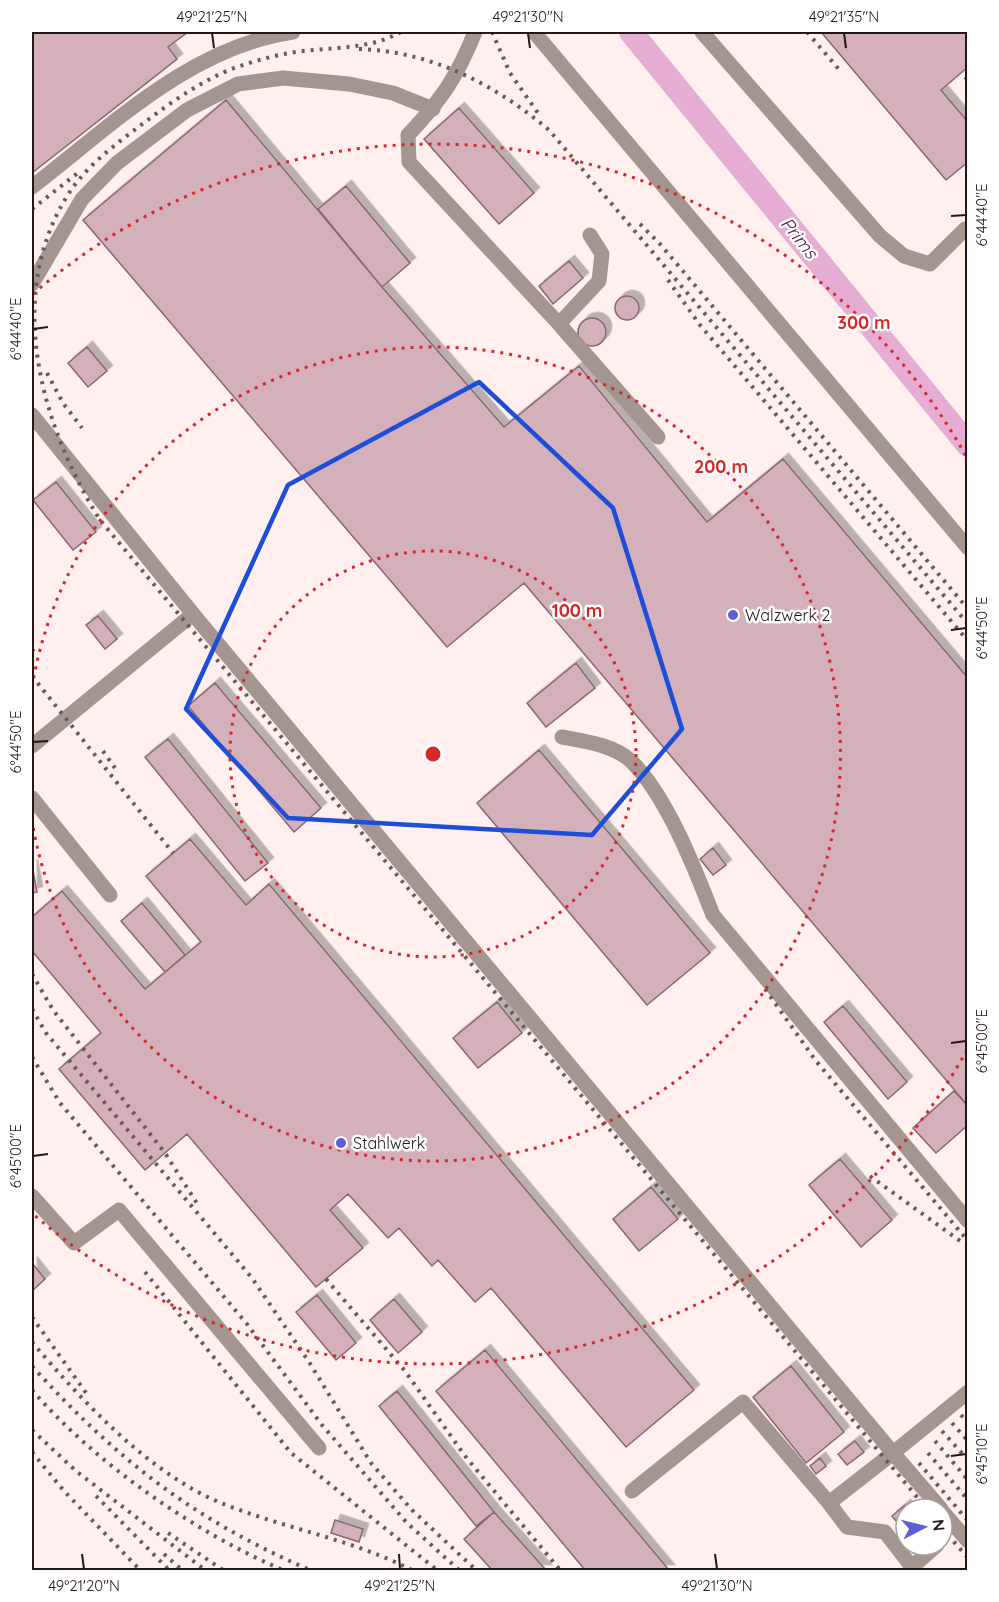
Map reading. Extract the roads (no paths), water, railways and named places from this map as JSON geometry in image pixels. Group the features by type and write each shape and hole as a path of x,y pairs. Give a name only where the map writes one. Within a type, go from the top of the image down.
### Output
{"lane":[{"path":"32,188 185,71 224,51 286,32"},
{"path":"475,32 459,72 433,109 408,135 409,162 559,324 658,437"},
{"path":"534,32 968,548"},
{"path":"702,32 880,236 904,256 930,264 965,229 968,232"},
{"path":"32,284 82,199 117,163 187,110 238,84 283,78 349,84 393,93 433,109"},
{"path":"559,324 599,281 602,254 590,235"},
{"path":"32,415 193,614 930,1497"},
{"path":"32,746 193,614"},
{"path":"562,737 595,743 630,760 658,798 691,858 713,915 968,1221"},
{"path":"32,798 110,895"},
{"path":"32,1196 74,1243 119,1210 319,1448"},
{"path":"829,1503 968,1392"},
{"path":"632,1491 743,1402 847,1527 885,1532 894,1543"},
{"path":"954,1525 968,1541"},
{"path":"905,1557 912,1566 923,1557"}],"waterway":[{"name":"Prims","path":"631,32 968,445"}],"railway":[{"path":"401,32 377,42 275,56 217,76 183,95 141,125 103,155 78,181 50,230 38,271 34,314 38,357 47,400 61,442 100,520 917,1497"},
{"path":"492,32 510,73 540,116"},
{"path":"807,32 842,73"},
{"path":"359,49 412,56 461,73 507,99 549,130 968,624"},
{"path":"965,77 968,80"},
{"path":"32,209 79,172"},
{"path":"640,224 660,244 968,609"},
{"path":"668,280 700,325 968,641"},
{"path":"47,373 63,403 82,428"},
{"path":"32,676 173,853"},
{"path":"103,751 115,768"},
{"path":"32,974 53,1010 165,1153 198,1205"},
{"path":"765,989 816,1061 968,1241"},
{"path":"32,1009 46,1033 252,1278 309,1362 371,1463 412,1510 476,1570"},
{"path":"32,1057 60,1103 247,1324 322,1425 407,1523 459,1570"},
{"path":"870,1176 960,1241"},
{"path":"145,1272 291,1453 437,1570"},
{"path":"326,1279 405,1371 465,1456 560,1570"},
{"path":"32,1317 89,1397"},
{"path":"32,1342 96,1412 145,1457 171,1476 226,1505 367,1551 412,1570"},
{"path":"32,1366 95,1430 159,1484 229,1530 310,1570"},
{"path":"32,1390 85,1444 148,1493 215,1536 283,1570"},
{"path":"961,1415 968,1423"},
{"path":"952,1423 968,1441"},
{"path":"32,1430 76,1471 205,1570"},
{"path":"942,1431 968,1460"},
{"path":"935,1441 968,1480"},
{"path":"32,1452 64,1491 140,1570"},
{"path":"928,1453 968,1500"},
{"path":"919,1463 968,1521"},
{"path":"96,1496 169,1570"},
{"path":"168,1533 223,1570"},
{"path":"954,1542 968,1558"},
{"path":"164,1554 182,1570"}],"place":[{"name":"Walzwerk 2","path":"733,615"},
{"name":"Stahlwerk","path":"341,1143"}]}
